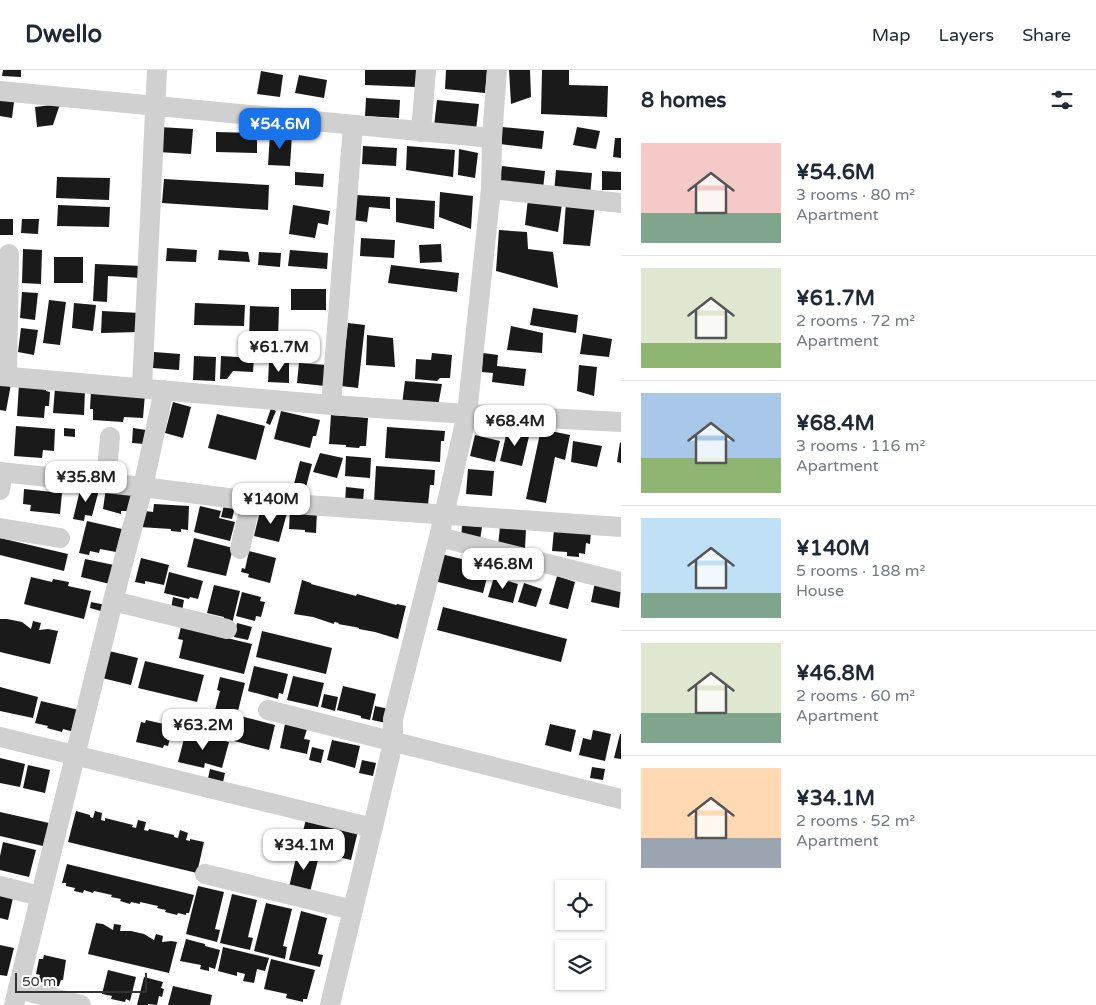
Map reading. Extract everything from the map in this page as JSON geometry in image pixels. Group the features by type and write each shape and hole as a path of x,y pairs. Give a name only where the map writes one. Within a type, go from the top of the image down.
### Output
{"street":[{"path":"142,387 156,70"},
{"path":"422,132 426,70"},
{"path":"330,1005 393,743 393,719 439,537 467,414 491,189 492,138 497,70"},
{"path":"0,91 492,138"},
{"path":"332,405 353,126"},
{"path":"491,189 621,203"},
{"path":"10,254 4,376 332,405 621,422"},
{"path":"81,1005 16,997 74,755 143,487 164,390"},
{"path":"106,483 110,437"},
{"path":"1,478 106,483 252,501 621,528"},
{"path":"240,549 252,501"},
{"path":"0,528 60,538"},
{"path":"439,537 621,582"},
{"path":"113,601 227,629"},
{"path":"268,710 621,799"},
{"path":"0,737 373,828"},
{"path":"205,874 353,910"},
{"path":"0,886 40,896"}],"building":[{"path":"3,70 21,70 21,77 2,76"},
{"path":"365,70 417,70 416,87 365,85"},
{"path":"446,70 487,70 485,93 445,89"},
{"path":"509,70 530,70 531,97 511,104"},
{"path":"542,70 569,70 569,85 608,86 607,117 541,114"},
{"path":"261,71 283,75 280,97 257,94"},
{"path":"299,75 327,80 324,98 295,93"},
{"path":"366,98 400,100 399,118 365,116"},
{"path":"0,100 14,102 12,118 0,116"},
{"path":"437,100 479,104 476,130 434,126"},
{"path":"60,104 53,125 37,127 35,107"},
{"path":"159,127 193,129 191,154 158,152"},
{"path":"502,127 544,131 542,149 500,144"},
{"path":"577,127 600,131 596,149 573,145"},
{"path":"216,132 257,133 257,153 216,152"},
{"path":"270,134 292,135 290,166 268,165"},
{"path":"615,138 621,138 621,158 613,157"},
{"path":"363,146 397,148 396,166 362,164"},
{"path":"407,146 455,150 453,177 406,170"},
{"path":"459,149 478,153 475,178 458,175"},
{"path":"502,166 545,171 543,189 499,184"},
{"path":"556,170 592,173 590,196 554,193"},
{"path":"602,171 621,172 621,190 602,190"},
{"path":"295,172 324,174 323,187 295,185"},
{"path":"57,177 110,178 109,200 56,198"},
{"path":"164,179 269,185 268,210 162,203"},
{"path":"440,192 473,196 471,229 439,217"},
{"path":"356,195 390,197 390,209 369,207 367,222 353,220"},
{"path":"396,198 435,201 434,229 396,222"},
{"path":"528,199 562,204 558,232 525,225"},
{"path":"566,202 595,206 590,246 563,244"},
{"path":"58,205 110,207 109,227 57,226"},
{"path":"293,205 330,211 328,225 318,223 315,238 289,234"},
{"path":"0,219 13,219 13,235 0,235"},
{"path":"22,219 39,219 38,234 21,233"},
{"path":"499,230 527,232 528,249 553,252 558,288 496,271"},
{"path":"361,238 395,240 394,258 360,256"},
{"path":"441,244 442,262 420,263 419,245"},
{"path":"167,248 197,250 196,262 166,261"},
{"path":"23,249 42,250 41,284 22,283"},
{"path":"219,250 248,252 250,262 218,260"},
{"path":"290,250 328,253 327,269 288,266"},
{"path":"259,252 281,253 280,267 258,265"},
{"path":"54,257 83,257 83,283 54,283"},
{"path":"95,264 142,266 142,278 108,276 107,302 93,301"},
{"path":"391,265 459,273 457,292 388,283"},
{"path":"291,289 326,289 326,310 291,310"},
{"path":"22,292 38,293 35,320 20,318"},
{"path":"49,300 66,302 60,345 43,343"},
{"path":"74,303 96,305 93,331 72,328"},
{"path":"195,303 245,305 244,326 194,325"},
{"path":"250,306 279,307 278,340 249,339"},
{"path":"533,308 578,315 576,333 530,325"},
{"path":"102,311 140,313 139,332 101,333"},
{"path":"348,323 365,325 358,388 341,386"},
{"path":"511,326 543,333 542,353 507,350"},
{"path":"21,328 38,330 34,355 18,352"},
{"path":"583,334 612,339 609,357 580,354"},
{"path":"367,335 393,338 395,367 366,365"},
{"path":"154,352 180,354 179,370 153,368"},
{"path":"432,353 452,355 450,378 440,378 437,381 415,379 416,359 431,360"},
{"path":"483,353 498,355 497,366 526,369 524,386 492,382 493,373 482,372"},
{"path":"194,356 216,357 215,381 193,380"},
{"path":"221,356 254,358 253,372 233,371 227,379 220,379"},
{"path":"269,362 289,363 289,383 268,382"},
{"path":"299,363 327,365 325,386 297,383"},
{"path":"579,365 597,367 594,396 577,391"},
{"path":"405,381 442,384 438,406 402,404"},
{"path":"0,382 11,384 6,411 0,410"},
{"path":"19,384 47,386 46,391 50,392 49,406 45,406 44,418 17,416"},
{"path":"55,388 85,390 84,415 53,413"},
{"path":"91,391 145,394 143,418 124,417 123,422 93,420 93,409 90,409"},
{"path":"173,402 191,407 183,438 165,433"},
{"path":"271,408 276,411 270,425 266,423"},
{"path":"281,411 320,420 316,436 313,436 310,448 274,439"},
{"path":"217,414 265,426 256,460 208,448"},
{"path":"331,415 368,418 366,446 360,446 359,448 329,444"},
{"path":"16,426 55,429 54,451 43,450 42,458 14,456"},
{"path":"387,427 445,431 444,441 441,441 440,462 385,458"},
{"path":"508,427 530,432 522,466 500,461"},
{"path":"64,428 75,429 75,437 64,436"},
{"path":"133,428 146,430 145,444 132,443"},
{"path":"541,429 570,435 565,460 555,457 546,503 526,499"},
{"path":"475,435 500,441 495,462 470,456"},
{"path":"573,441 602,446 597,467 571,462"},
{"path":"621,443 621,463 617,462"},
{"path":"320,453 343,458 337,478 313,472"},
{"path":"346,456 371,458 370,478 345,476"},
{"path":"300,461 312,464 306,487 294,484"},
{"path":"376,466 435,470 434,485 430,485 428,505 374,502"},
{"path":"468,469 494,471 492,496 466,494"},
{"path":"81,486 99,490 92,516 85,515 84,521 73,519"},
{"path":"346,487 364,489 363,503 345,502"},
{"path":"106,488 135,491 133,511 121,511 121,514 103,509"},
{"path":"24,489 62,493 60,514 30,511 31,505 23,504"},
{"path":"154,504 189,506 188,530 181,529 181,532 171,531 171,529 140,527 145,511 153,512"},
{"path":"224,505 235,507 232,519 221,517"},
{"path":"200,506 221,511 219,518 235,522 230,541 194,532"},
{"path":"268,508 287,513 279,542 254,536 260,511 267,513"},
{"path":"290,509 317,511 316,533 289,529"},
{"path":"87,521 122,529 116,552 100,549 99,553 90,551 89,555 79,553"},
{"path":"462,525 482,527 480,540 461,539"},
{"path":"500,527 526,529 525,548 498,546"},
{"path":"554,529 591,532 590,544 586,543 585,554 579,553 579,557 567,556 567,552 552,551"},
{"path":"0,538 68,554 64,571 0,555"},
{"path":"194,538 233,548 226,576 187,567"},
{"path":"249,551 276,558 270,583 248,577 249,574 241,572 242,568 245,569"},
{"path":"441,554 490,566 483,593 434,581"},
{"path":"141,558 169,565 164,585 145,581 145,584 135,582"},
{"path":"85,559 114,565 110,584 81,577"},
{"path":"169,572 203,581 198,599 190,597 189,599 164,593"},
{"path":"557,576 575,582 568,609 549,604"},
{"path":"31,577 52,582 53,579 69,582 68,586 91,591 84,619 24,604"},
{"path":"494,577 518,584 513,603 488,597"},
{"path":"302,580 356,596 357,594 406,606 398,639 339,623 334,622 334,624 313,617 294,614"},
{"path":"595,582 621,587 619,608 591,602"},
{"path":"524,583 542,589 536,607 518,602"},
{"path":"214,585 240,591 232,624 223,621 224,617 207,613"},
{"path":"242,592 261,597 260,601 265,602 261,617 256,616 255,621 236,616"},
{"path":"173,597 184,600 182,611 171,609"},
{"path":"91,602 106,605 104,612 90,608"},
{"path":"443,607 567,639 561,662 437,630"},
{"path":"0,619 22,622 31,629 33,621 41,623 39,630 58,631 50,664 0,652"},
{"path":"237,623 252,627 248,640 234,637"},
{"path":"181,627 252,644 244,674 179,658 183,640 178,639"},
{"path":"262,631 332,648 326,674 256,657"},
{"path":"109,651 138,658 131,685 102,678"},
{"path":"145,661 204,675 197,702 138,688"},
{"path":"254,666 288,674 283,694 279,693 278,699 248,691"},
{"path":"293,676 324,683 318,707 287,700"},
{"path":"220,677 245,683 231,739 207,733 210,717 213,718 220,691 217,690"},
{"path":"343,686 376,694 370,720 337,710"},
{"path":"0,687 38,697 33,718 0,711"},
{"path":"324,694 338,697 335,711 321,707"},
{"path":"41,701 79,710 74,732 63,729 62,732 35,723"},
{"path":"375,706 389,709 386,723 372,720"},
{"path":"240,716 275,725 269,750 234,741"},
{"path":"146,720 173,726 168,746 164,745 163,748 136,742 141,722 145,723"},
{"path":"285,724 307,729 304,739 310,740 307,754 280,748"},
{"path":"550,724 576,730 571,752 545,745"},
{"path":"593,730 611,734 605,761 579,755 583,738 591,740"},
{"path":"186,731 229,742 222,768 205,763 204,768 178,762"},
{"path":"621,734 621,759 614,758"},
{"path":"332,740 360,746 355,768 327,760"},
{"path":"312,747 324,750 321,763 309,760"},
{"path":"0,758 25,764 20,787 0,783"},
{"path":"362,760 376,763 373,776 359,773"},
{"path":"28,765 50,770 45,793 23,788"},
{"path":"592,767 605,769 603,780 590,778"},
{"path":"210,769 225,773 222,787 207,783"},
{"path":"76,811 90,815 93,818 95,811 102,813 101,820 105,821 105,818 133,825 132,827 136,828 138,820 146,822 144,830 148,831 149,829 174,835 174,837 178,838 180,830 188,833 186,840 204,842 197,873 68,842"},
{"path":"0,812 49,823 43,846 0,836"},
{"path":"306,819 358,831 351,860 299,848"},
{"path":"3,842 36,850 29,877 0,870"},
{"path":"298,850 319,856 310,892 289,887"},
{"path":"67,864 194,895 189,913 186,913 186,915 178,913 177,915 165,912 166,910 157,908 158,906 140,902 140,904 131,902 130,904 120,901 121,899 111,897 112,895 94,891 93,893 84,890 83,893 74,891 75,888 62,883"},
{"path":"198,886 224,892 215,929 220,930 217,942 186,934"},
{"path":"232,894 257,900 248,937 253,938 250,950 220,943"},
{"path":"0,895 13,898 8,920 0,918"},
{"path":"266,903 292,909 283,946 287,947 285,959 254,951"},
{"path":"301,911 327,918 318,954 323,955 320,967 289,960"},
{"path":"96,923 103,924 113,930 114,924 121,925 120,931 144,934 154,940 156,934 163,936 162,942 177,942 169,973 88,954"},
{"path":"186,939 220,950 215,969 209,967 209,971 200,969 201,965 180,961"},
{"path":"0,945 14,948 7,976 0,975"},
{"path":"223,947 269,958 265,971 257,969 254,983 243,981 245,974 237,972 237,976 218,971"},
{"path":"44,955 66,960 63,980 61,980 59,986 56,986 55,991 43,989 44,983 38,981 40,975 36,974 39,959 43,959"},
{"path":"271,959 315,970 307,999 303,999 303,1002 286,998 287,994 264,989"},
{"path":"108,970 136,977 130,1001 126,999 125,1002 111,999 112,996 102,994"},
{"path":"144,977 163,982 161,988 164,989 162,997 159,996 157,1005 137,1005"},
{"path":"173,986 212,995 210,1005 168,1005"}]}
